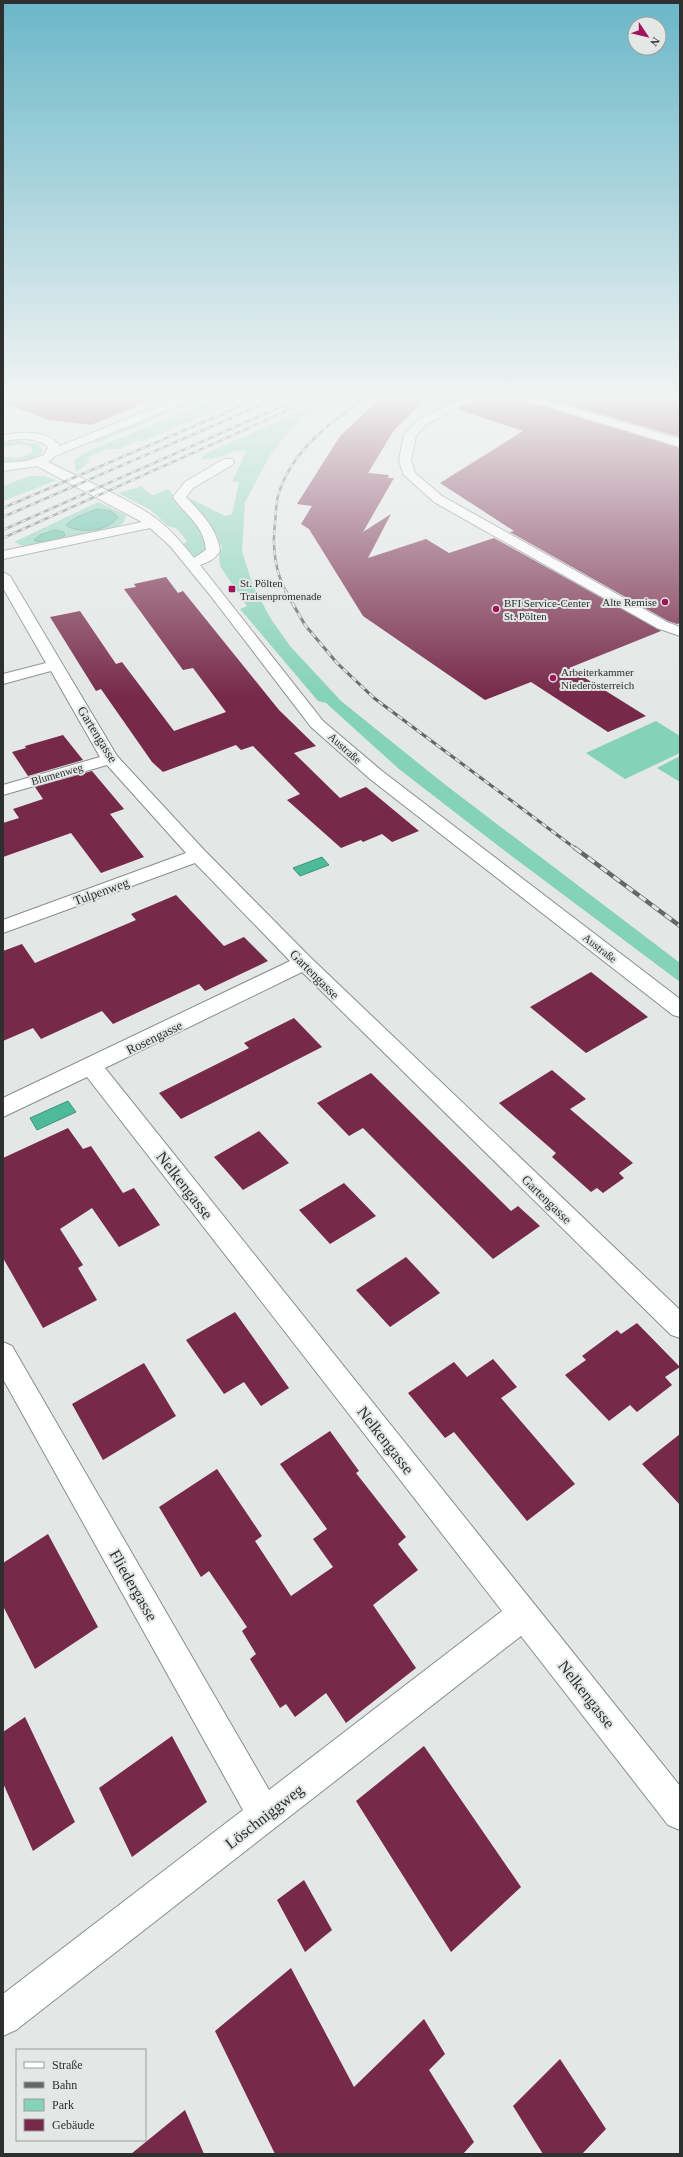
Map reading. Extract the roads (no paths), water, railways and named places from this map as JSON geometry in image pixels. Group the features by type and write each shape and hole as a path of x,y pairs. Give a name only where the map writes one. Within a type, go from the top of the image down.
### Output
{"street":[{"name":"Austraße","path":"104,496 153,523 174,543 318,724 376,776 680,1010"},
{"path":"180,496 179,497 207,528 213,540 213,551 206,558 192,564"},
{"path":"433,496 438,500 662,625 680,632"},
{"path":"3,555 123,531 153,523"},
{"name":"Gartengasse","path":"3,576 110,758 198,855 304,964 680,1327"},
{"path":"3,679 56,665"},
{"name":"Blumenweg","path":"3,790 110,758"},
{"name":"Tulpenweg","path":"3,927 198,855"},
{"name":"Rosengasse","path":"3,1108 92,1067 304,964"},
{"name":"Nelkengasse","path":"92,1067 680,1813"},
{"name":"Fliedergasse","path":"3,1354 265,1816"},
{"name":"Löschniggweg","path":"3,2017 265,1816 524,1614"}],"railway":[{"path":"3,508 32,496"},
{"path":"3,517 52,496"},
{"path":"3,530 80,496"},
{"path":"3,538 97,496"},
{"path":"278,496 274,532 274,550 277,568 287,593"},
{"path":"286,592 305,625 337,663 374,698 576,849"},
{"path":"575,848 680,926"}],"place":[{"name":"St. Pölten Traisenpromenade","path":"232,589"},
{"name":"Alte Remise","path":"665,602"},
{"name":"BFI Service-Center St. Pölten","path":"496,609"},
{"name":"Arbeiterkammer Niederösterreich","path":"553,678"}]}
